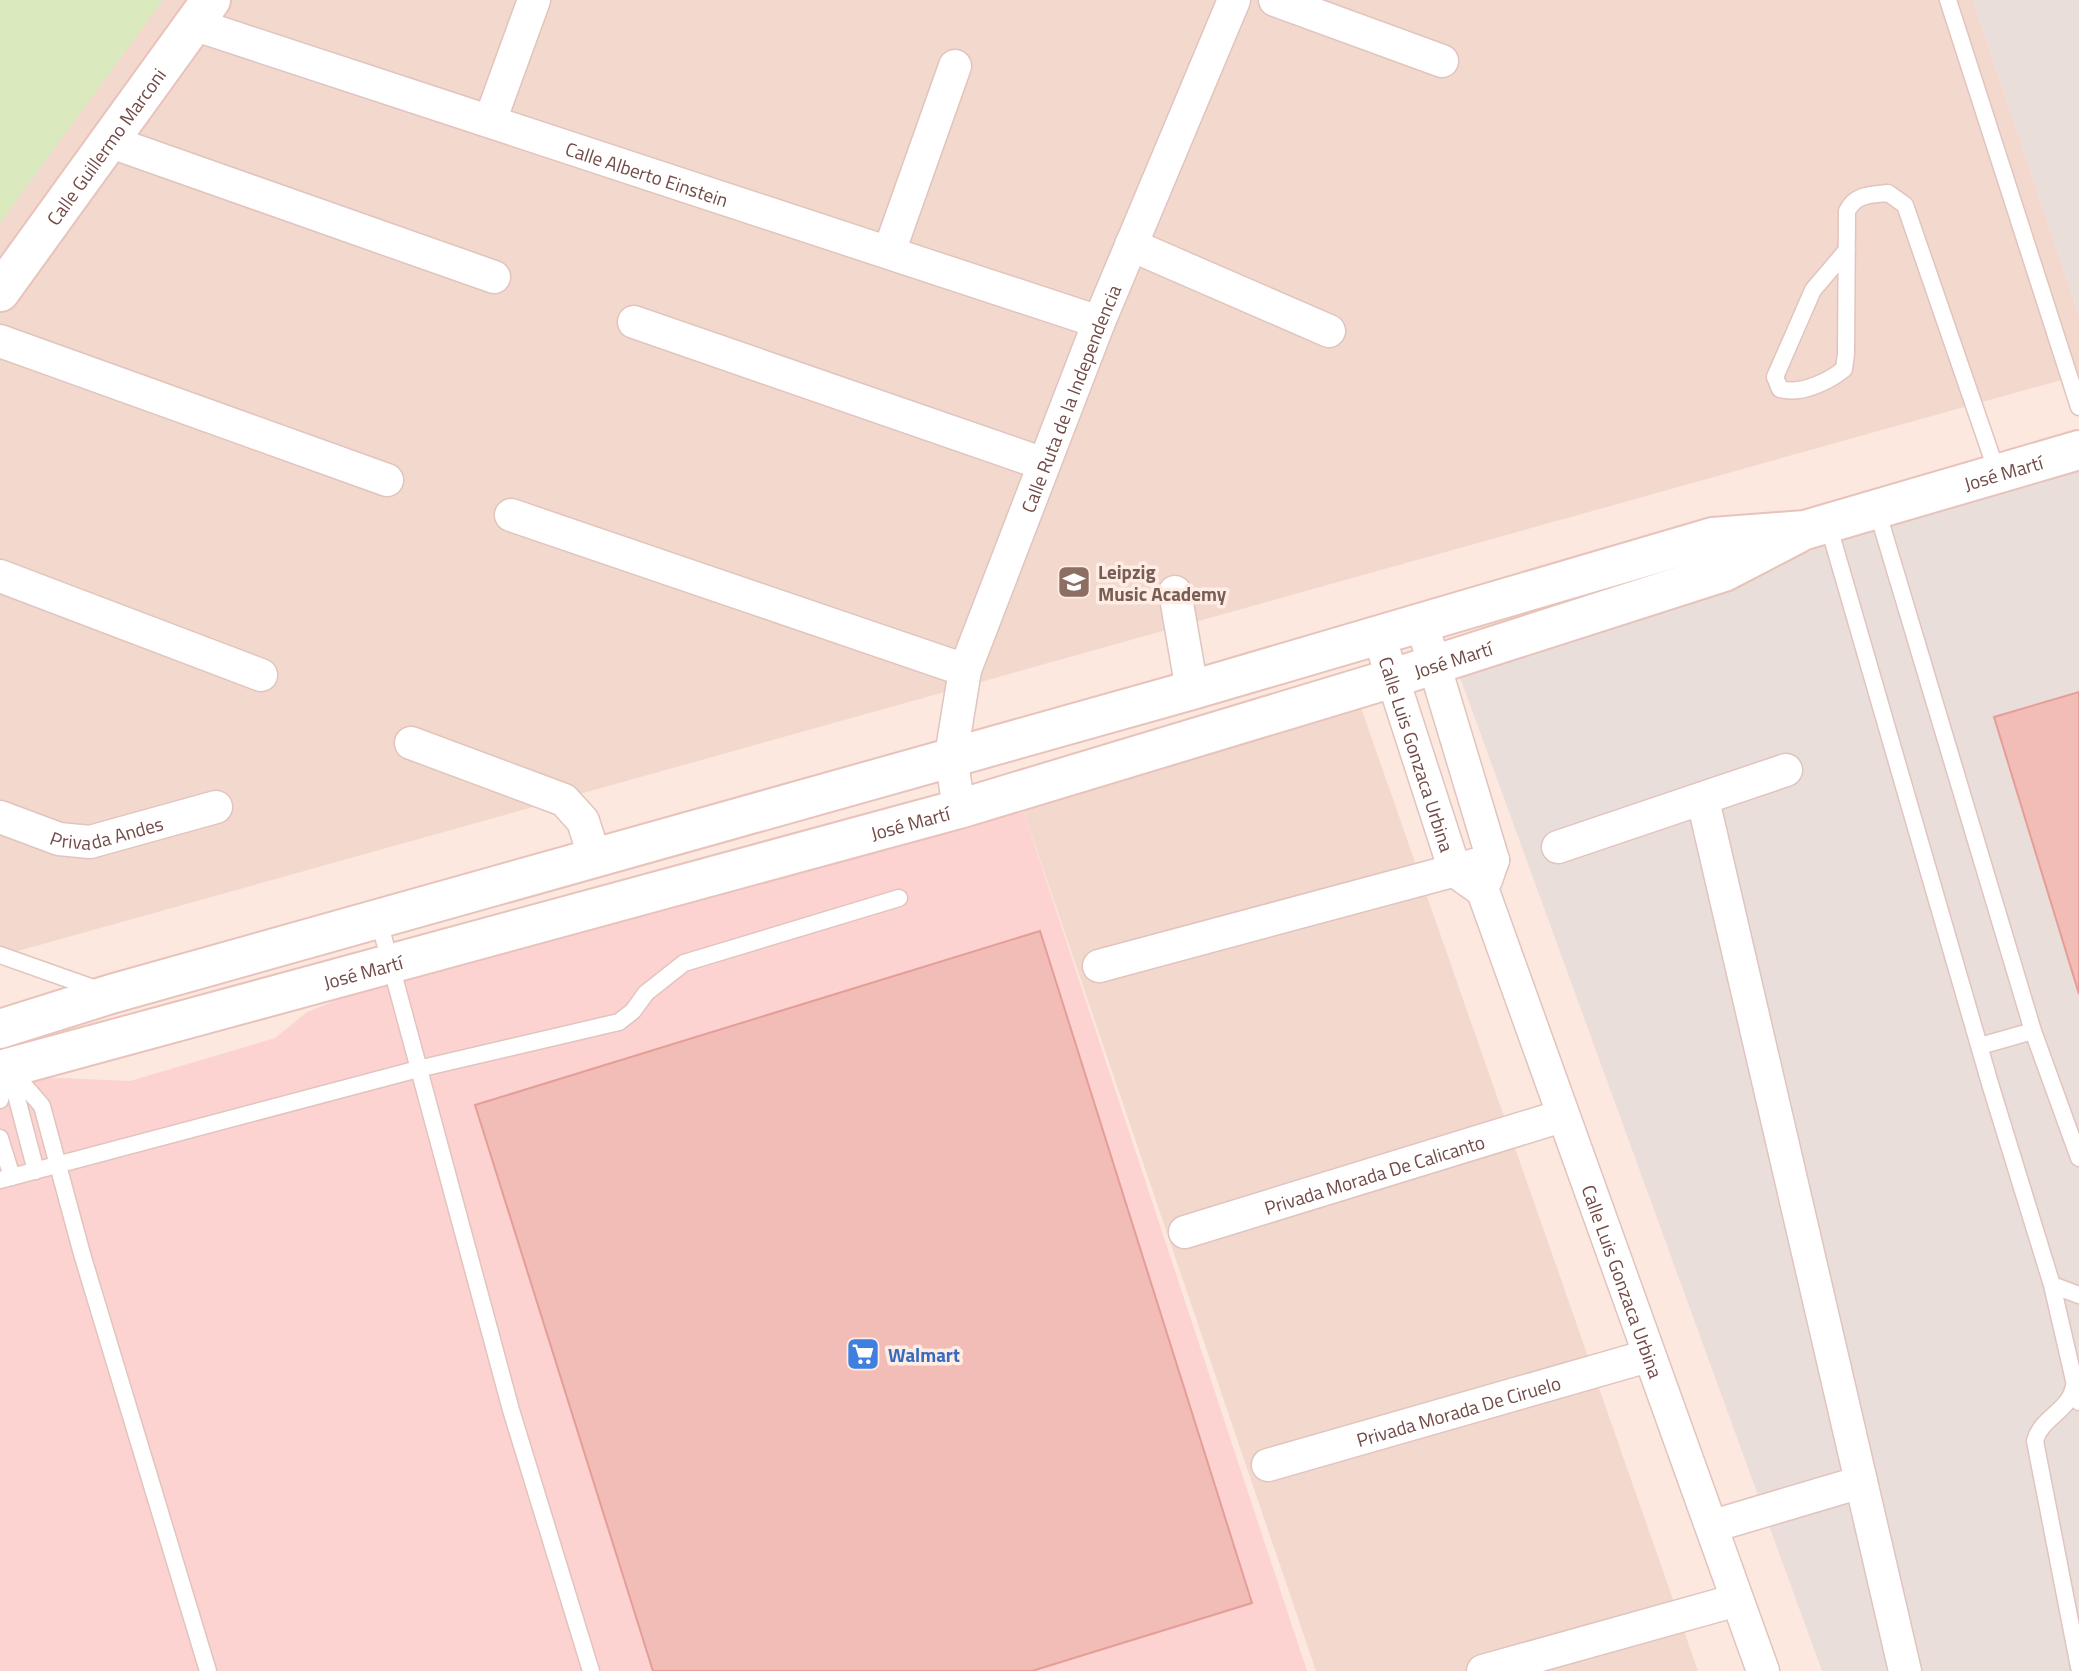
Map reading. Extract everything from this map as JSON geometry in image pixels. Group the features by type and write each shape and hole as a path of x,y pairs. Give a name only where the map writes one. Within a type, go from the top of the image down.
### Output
{"main road":[{"name":"Calle Guillermo Marconi","path":"0,292 111,142 202,12"},
{"name":"José Martí","path":"3,1064 111,994 379,921 951,756 1192,690 1713,537 1816,527 2079,450"},
{"name":"José Martí","path":"3,1064 959,809 1393,678 1724,572 1816,527"}],"street":[{"path":"490,121 534,0"},
{"name":"Calle Ruta de la Independencia","path":"959,809 951,756 965,670 1099,321 1234,0"},
{"path":"1275,0 1442,61"},
{"name":"Calle Alberto Einstein","path":"202,12 490,121 1099,321"},
{"path":"889,252 956,66"},
{"path":"111,142 494,277"},
{"path":"1131,245 1329,331"},
{"path":"634,322 1044,464"},
{"path":"0,341 387,480"},
{"path":"511,515 965,670"},
{"path":"0,576 261,675"},
{"path":"1175,592 1192,690"},
{"name":"Calle Luis Gonzaca Urbina","path":"1098,966 1493,860 1422,624"},
{"name":"Calle Luis Gonzaca Urbina","path":"1379,636 1455,871 1483,891 1763,1671"},
{"path":"411,743 564,800 583,821 595,859"},
{"path":"1558,847 1786,770"},
{"path":"1703,800 1905,1671"},
{"name":"Privada Andes","path":"0,817 59,839 90,842 216,807"},
{"path":"1483,891 1493,860"},
{"name":"Privada Morada De Calicanto","path":"1185,1232 1562,1116"},
{"name":"Privada Morada De Ciruelo","path":"1268,1465 1648,1356"},
{"path":"1713,1526 1861,1482"},
{"path":"1483,1671 1737,1600"}],"lane":[{"path":"1948,0 2079,407"},
{"path":"1847,250 1813,290 1774,377 1780,389 1791,393 1833,378 1844,369 1847,250 1847,211 1852,201 1860,197 1888,193 1905,205 1998,475"},
{"path":"1877,510 2033,1031 2073,1126 2079,1158"},
{"path":"1816,527 1980,1046 2052,1285 2079,1402"},
{"path":"0,1138 6,1179 418,1069 618,1022 646,993 684,963 899,898"},
{"path":"379,921 511,1410 591,1671"},
{"path":"0,955 111,994"},
{"path":"1980,1046 2033,1031"},
{"path":"3,1064 42,1106 82,1254 208,1671"},
{"path":"3,1064 36,1171"},
{"path":"2052,1285 2079,1296"},
{"path":"2074,1386 2067,1403 2038,1431 2035,1441 2079,1667"}],"shaded area":[{"path":"0,0 1973,0 2079,315 2079,375 0,956"},
{"path":"1973,0 2079,0 2079,315"},
{"path":"2079,455 2079,1671 1822,1671 1457,669"},
{"path":"1359,702 1698,1671 1316,1671 1021,804"},
{"path":"1021,804 1307,1671 0,1671 0,1090 38,1077 130,1081 275,1038 307,1012 409,971"}],"green space":[{"path":"0,0 163,0 0,223"}],"building":[{"path":"2079,692 2079,994 1994,717"},
{"name":"Walmart","path":"1040,931 1252,1603 1032,1671 653,1671 475,1105"}],"place":[{"name":"Leipzig Music Academy","path":"1074,582"},
{"name":"Walmart","path":"863,1354"}]}
